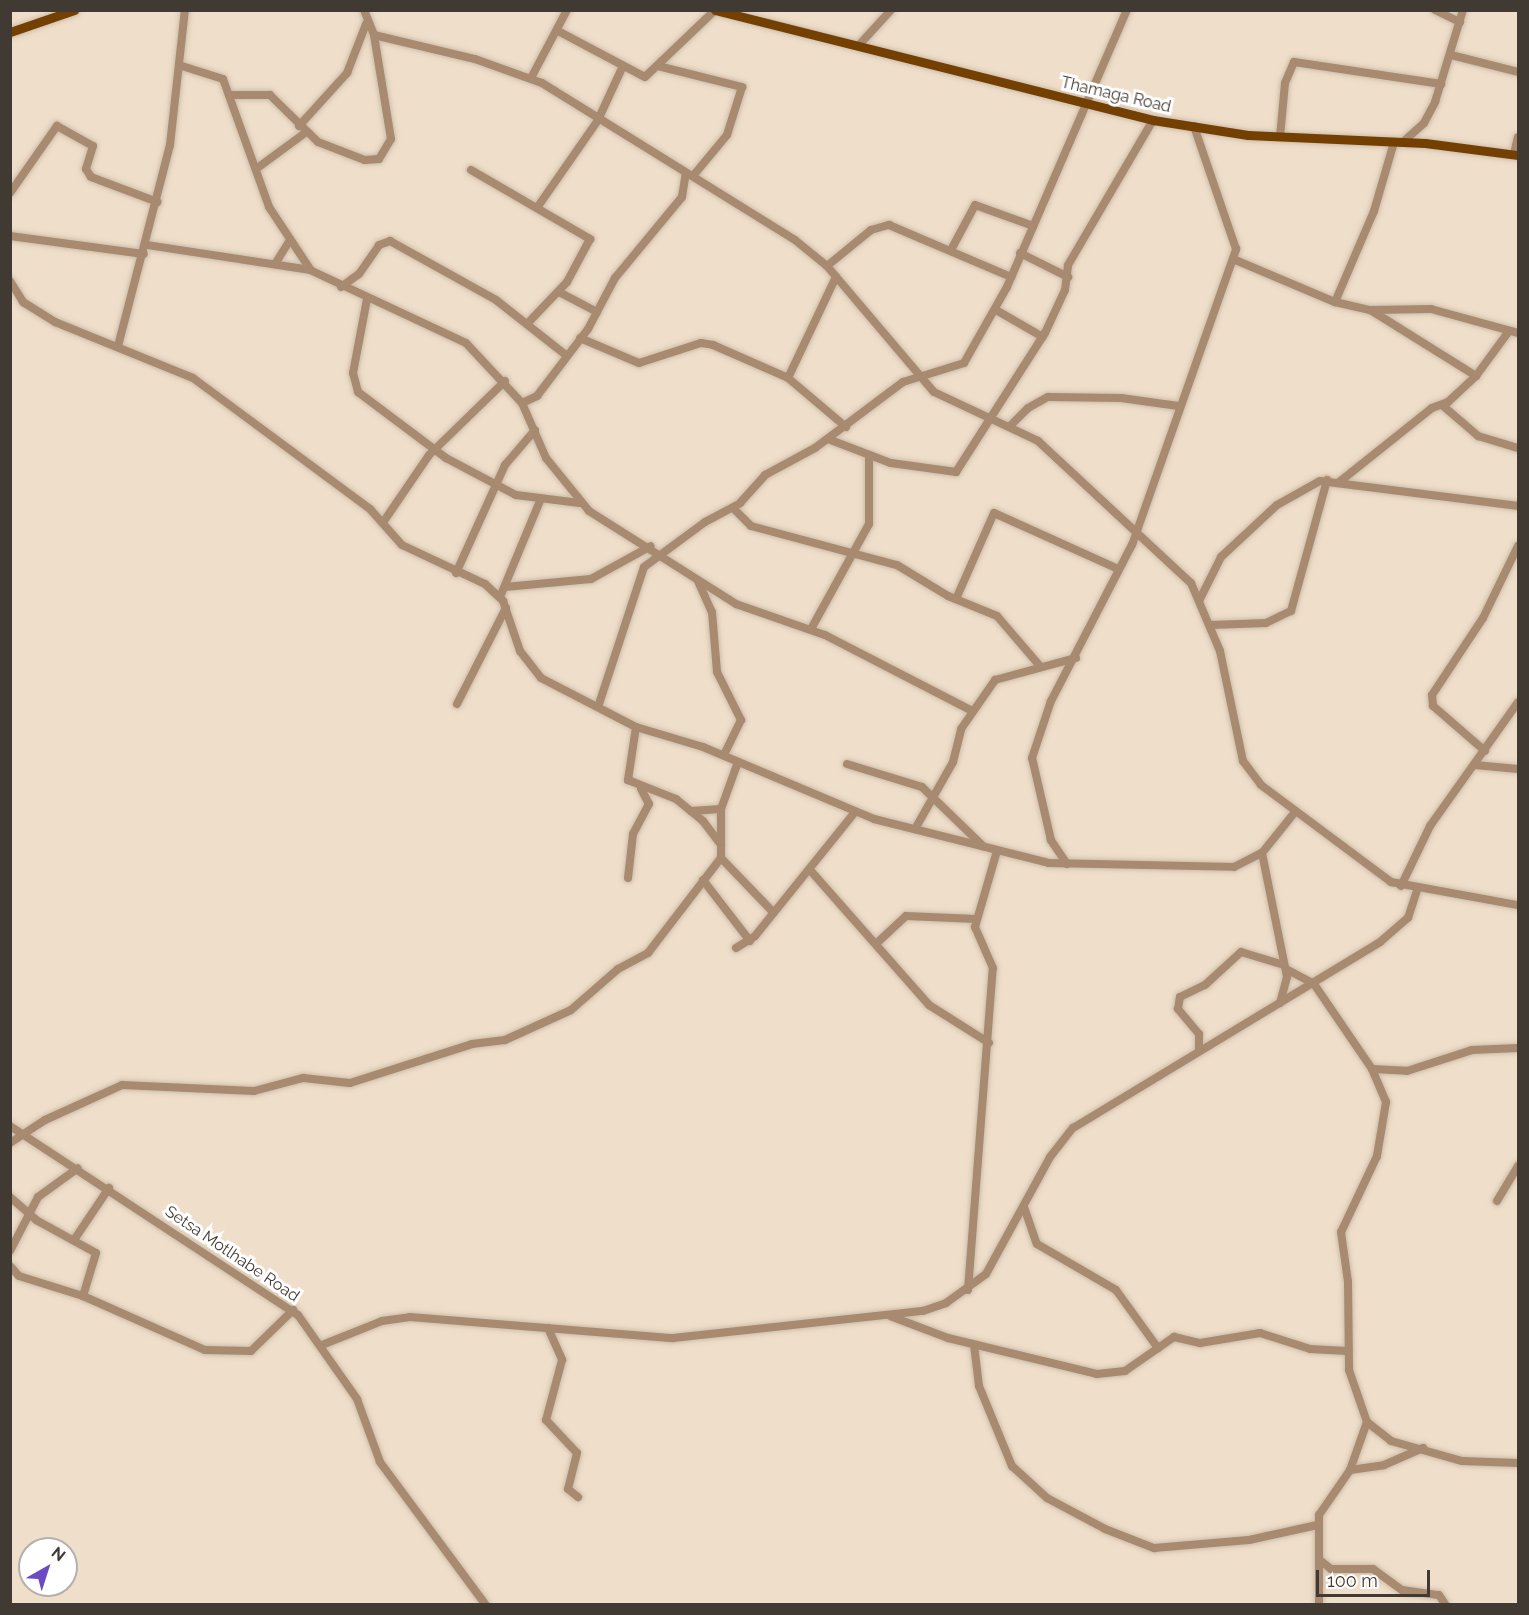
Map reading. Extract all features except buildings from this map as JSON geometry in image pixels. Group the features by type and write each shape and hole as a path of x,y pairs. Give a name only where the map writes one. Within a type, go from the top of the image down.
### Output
{"main road":[{"path":"10,32 74,10"},
{"name":"Thamaga Road","path":"715,10 742,14 1153,120 1280,137 1398,142 1516,154"}],"street":[{"path":"118,346 157,202 182,66 185,10"},
{"path":"229,95 270,95 306,133 365,160 386,154 391,139 374,35 366,24 364,10"},
{"path":"531,78 558,31 567,10"},
{"path":"558,31 622,68 645,77 715,10"},
{"path":"859,45 891,10"},
{"path":"598,707 638,577 705,522 733,508 765,475 828,439 919,374 961,366 996,310 1127,10"},
{"path":"1436,10 1460,22"},
{"path":"1335,302 1374,211 1398,142 1424,123 1441,84 1464,10"},
{"path":"299,126 346,73 366,24"},
{"path":"374,35 531,78 689,175 827,266 942,399 1010,426 1049,451 1182,572 1200,599 1211,625 1243,761 1254,778 1295,812 1401,886 1417,891 1518,905"},
{"path":"1451,55 1518,72"},
{"path":"1280,137 1285,83 1294,62 1441,84"},
{"path":"182,66 219,76 229,95 269,207 310,270"},
{"path":"522,403 537,396 580,339 623,267 682,197 689,175 727,135 742,87 658,66"},
{"path":"539,205 598,120 622,68"},
{"path":"828,439 869,455 952,474 1043,337 1100,205 1153,120"},
{"path":"10,193 57,126 93,146 86,169 91,177 157,202"},
{"path":"1067,864 1051,840 1031,764 1051,701 1076,658 1137,530 1178,406 1233,259 1237,241 1208,180 1194,126"},
{"path":"256,169 306,133"},
{"path":"1516,154 1518,137"},
{"path":"471,170 539,205 591,239 559,292 528,323"},
{"path":"951,250 975,205 1033,226"},
{"path":"827,266 880,226 902,229 1011,277"},
{"path":"10,236 144,254"},
{"path":"275,264 290,240"},
{"path":"341,287 359,274 379,245 390,241 528,323 566,355"},
{"path":"147,245 310,270 341,287 466,343 505,381 522,403 546,458 580,503 651,546 698,581 749,610 811,629 972,711"},
{"path":"1020,254 1068,277"},
{"path":"1233,259 1335,302 1370,310 1431,309 1518,333"},
{"path":"788,378 836,277"},
{"path":"10,281 36,312 193,378 384,520 402,545 456,573 474,578 500,597 506,608 520,651 541,678 636,727 724,755 855,812 984,848 1067,864 1105,861 1156,868 1234,867 1262,853 1295,812"},
{"path":"559,292 597,312"},
{"path":"367,299 354,386 435,449 494,484 540,501 580,503"},
{"path":"996,310 1043,337"},
{"path":"1370,310 1476,376"},
{"path":"1338,483 1442,405 1476,376 1509,331"},
{"path":"580,339 639,363 706,343 788,378 846,427"},
{"path":"384,520 435,449 505,381"},
{"path":"1010,426 1048,397 1121,398 1178,406"},
{"path":"1442,405 1483,439 1518,448"},
{"path":"456,573 494,484 513,452 535,430"},
{"path":"811,629 858,552 872,514 869,455"},
{"path":"1211,625 1266,623 1291,612 1327,480"},
{"path":"1200,599 1217,562 1234,544 1277,505 1327,480 1518,506"},
{"path":"500,597 540,501"},
{"path":"733,508 751,526 858,552 897,565 956,599 1002,619 1040,666"},
{"path":"956,599 994,513 1118,569"},
{"path":"505,586 591,579 651,546"},
{"path":"1485,751 1433,706 1432,695 1484,618 1518,546"},
{"path":"698,581 711,612 717,672 741,720 724,755"},
{"path":"458,704 506,608"},
{"path":"915,830 933,794 953,762 972,711 995,680 1076,658"},
{"path":"1401,886 1430,826 1518,702"},
{"path":"628,878 633,834 649,804 640,788 627,775 636,727"},
{"path":"10,1143 23,1133 122,1085 254,1091 303,1078 350,1083 472,1044 505,1040 571,1010 618,969 648,953 721,858 721,809 738,762"},
{"path":"847,764 910,780 933,794 984,848"},
{"path":"1475,765 1518,769"},
{"path":"640,788 668,793 691,811 722,847"},
{"path":"691,811 721,809"},
{"path":"736,948 750,941 771,910 810,870 855,812"},
{"path":"968,1290 989,1043 993,968 976,934 976,919 997,851"},
{"path":"1262,853 1285,967 1280,1003"},
{"path":"721,858 771,910"},
{"path":"810,870 878,942 929,1005 989,1043"},
{"path":"703,880 750,941"},
{"path":"322,1345 382,1321 410,1317 673,1338 923,1311 968,1290 986,1274 1050,1157 1073,1128 1314,984 1396,931 1411,913 1417,891"},
{"path":"878,942 906,916 976,919"},
{"path":"1199,1051 1199,1034 1178,1009 1180,997 1205,985 1241,951 1285,967 1314,984 1372,1069 1386,1110 1377,1156 1341,1232 1348,1282 1347,1351 1367,1422 1390,1441 1423,1448 1466,1462 1518,1464"},
{"path":"1372,1069 1407,1071 1472,1050 1518,1048"},
{"name":"Setsa Motlhabe Road","path":"10,1126 109,1188 293,1310 322,1345 357,1399 381,1461 485,1605"},
{"path":"1497,1201 1518,1166"},
{"path":"10,1251 27,1214 38,1197 78,1168"},
{"path":"74,1240 109,1188"},
{"path":"10,1197 27,1214 97,1255 83,1296"},
{"path":"1024,1207 1037,1244 1116,1290 1158,1347"},
{"path":"10,1266 19,1276 83,1296 205,1350 259,1347 293,1310"},
{"path":"889,1316 975,1345 1097,1374 1125,1371 1174,1337 1200,1343 1260,1333 1310,1349 1347,1351"},
{"path":"548,1328 562,1360 546,1416 577,1453 568,1488 578,1497"},
{"path":"975,1345 979,1386 1012,1466 1047,1498 1105,1528 1154,1548 1249,1540 1317,1525"},
{"path":"1319,1605 1321,1561 1317,1525 1328,1498 1350,1470 1367,1422"},
{"path":"1350,1470 1384,1465 1423,1448"},
{"path":"1321,1561 1331,1569 1373,1569 1402,1590 1439,1595 1445,1605"}]}
